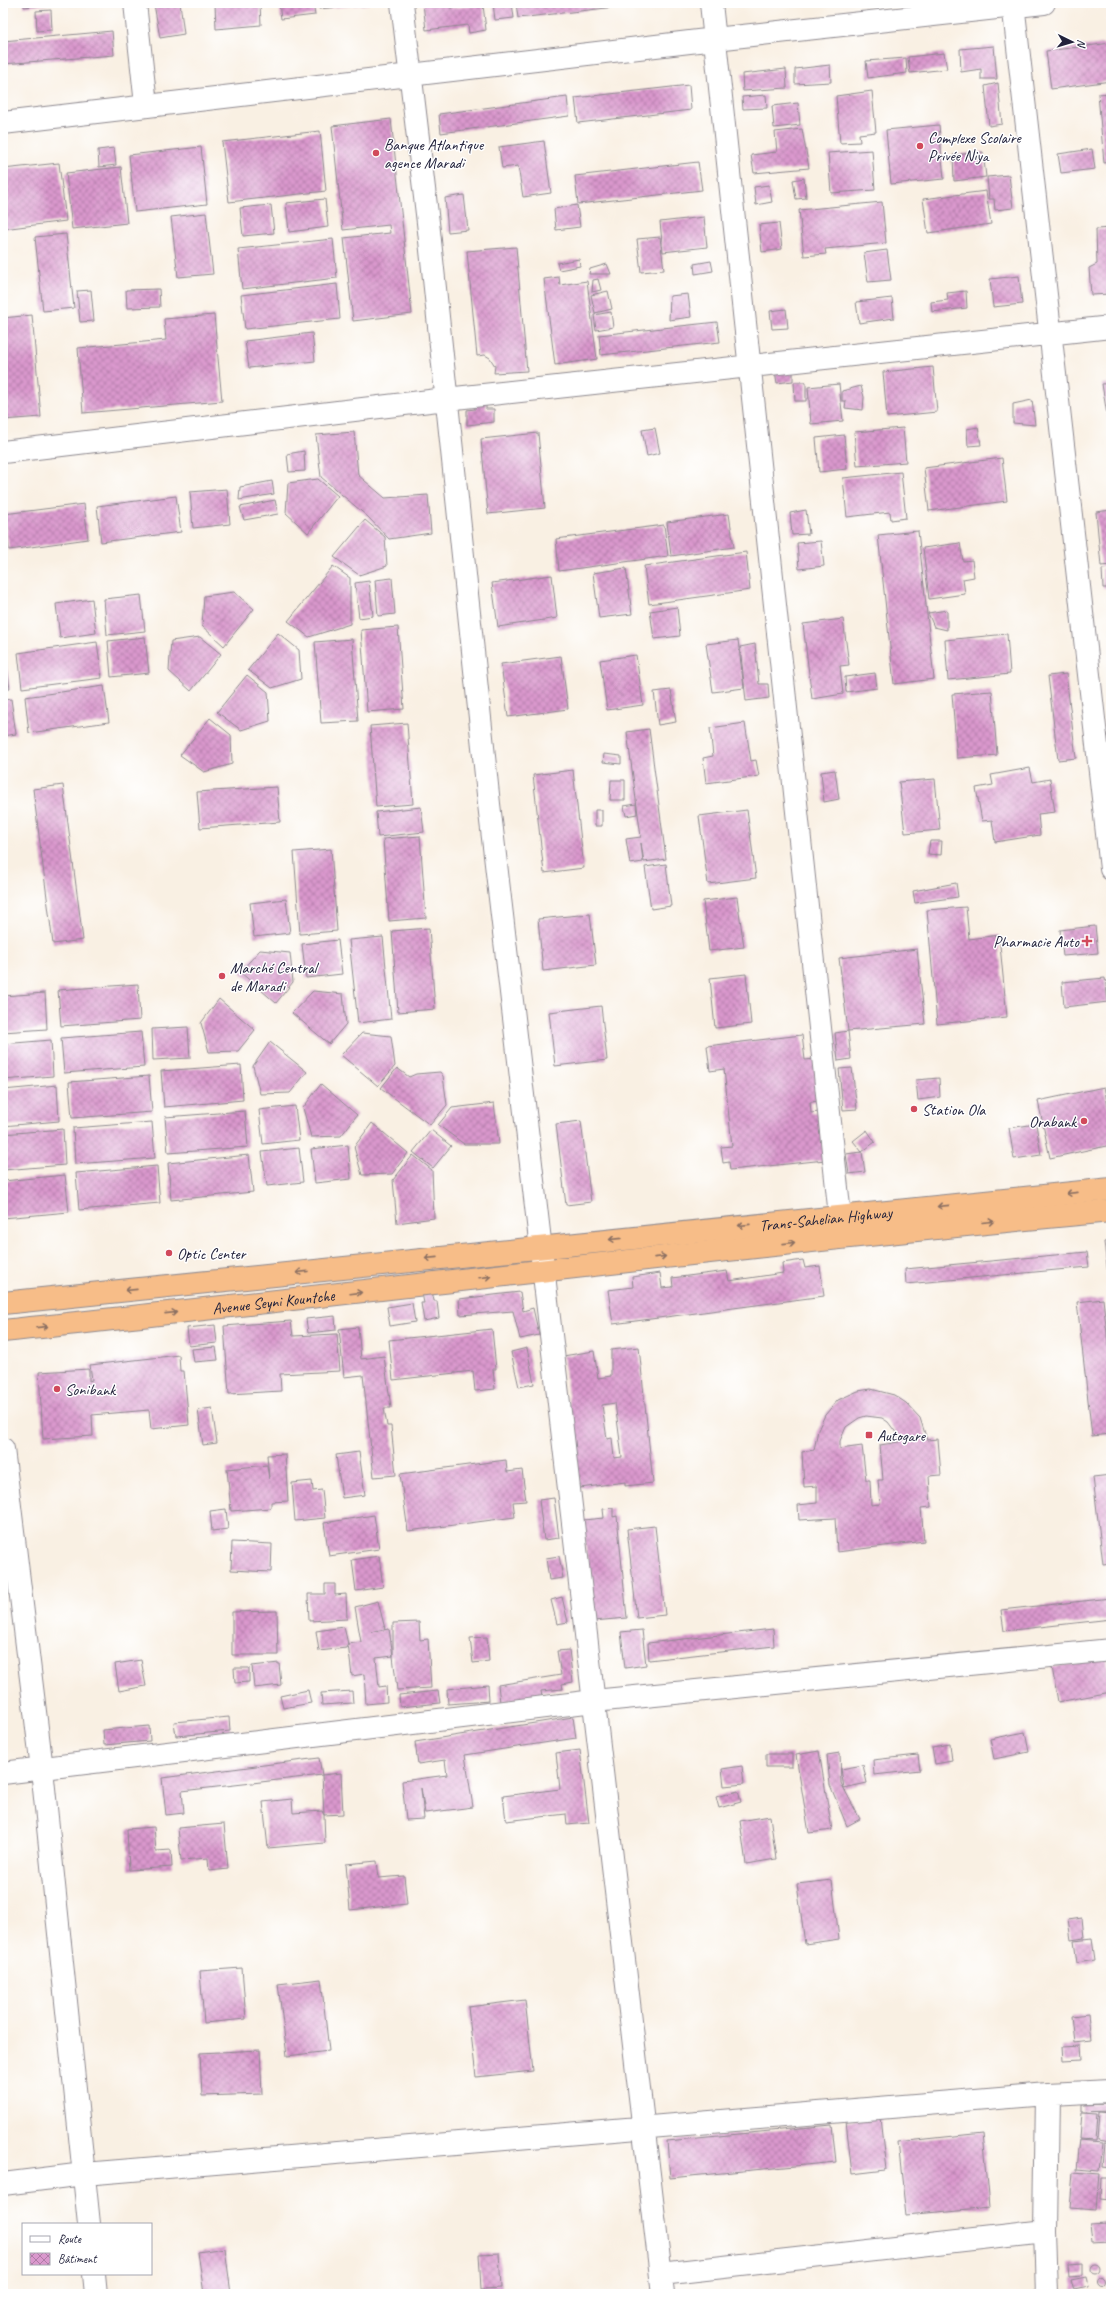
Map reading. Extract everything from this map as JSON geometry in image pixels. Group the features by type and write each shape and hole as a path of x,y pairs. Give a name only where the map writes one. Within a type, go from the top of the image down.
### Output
{"highway":[{"name":"Trans-Sahelian Highway","path":"540,1247 839,1215 1111,1189"},
{"name":"Trans-Sahelian Highway","path":"544,1269 1111,1211"},
{"name":"Avenue Seyni Kountche","path":"3,1303 540,1247"},
{"name":"Avenue Seyni Kountche","path":"3,1331 294,1300 544,1269"}],"street":[{"path":"135,3 146,105"},
{"path":"402,3 489,804 662,2284 1045,2231"},
{"path":"711,3 748,366 842,1238"},
{"path":"3,123 714,39 1013,5 1044,3"},
{"path":"1013,5 1111,869"},
{"path":"3,452 446,399 1111,327"},
{"path":"3,1449 42,1769 89,2223"},
{"path":"3,1773 594,1701 1111,1650"},
{"path":"3,2184 84,2174 1047,2094 1111,2091"},
{"path":"1047,2094 1045,2231 1047,2294"},
{"path":"94,2275 96,2294"}],"building":[{"path":"24,3 48,3 48,4 24,7"},
{"path":"180,3 184,34 160,38 154,4"},
{"path":"215,3 260,3 261,25 216,29"},
{"path":"279,3 313,3 315,15 281,19"},
{"path":"318,3 370,3 370,4 319,9"},
{"path":"423,3 443,3 451,8 483,5 486,30 469,33 468,25 426,30"},
{"path":"493,3 512,3 514,18 495,20"},
{"path":"516,3 642,3 642,4 518,18"},
{"path":"51,10 52,30 37,31 36,11"},
{"path":"112,31 114,55 3,64 3,41"},
{"path":"1111,43 1111,81 1051,89 1046,51"},
{"path":"994,46 997,79 981,79 981,69 961,72 960,49"},
{"path":"944,53 947,69 910,73 908,57"},
{"path":"906,58 907,73 868,78 866,61"},
{"path":"830,65 831,82 795,84 795,69"},
{"path":"786,69 787,88 743,91 742,74"},
{"path":"998,83 1002,124 989,126 985,86"},
{"path":"689,85 691,110 578,123 575,98"},
{"path":"872,91 876,132 859,134 860,142 840,143 836,96"},
{"path":"1111,93 1111,162 1104,163 1098,94"},
{"path":"766,95 767,108 743,109 742,97"},
{"path":"567,97 569,116 441,133 439,114"},
{"path":"798,103 800,125 774,128 772,106"},
{"path":"391,119 412,314 353,321 344,238 390,233 389,225 343,230 332,126"},
{"path":"939,125 944,179 891,184 886,130"},
{"path":"802,129 809,168 754,173 751,155 777,152 775,132"},
{"path":"320,131 326,191 229,202 222,142"},
{"path":"544,141 551,193 523,197 518,166 502,168 499,147"},
{"path":"201,147 207,204 135,212 129,155"},
{"path":"114,148 116,165 99,167 98,150"},
{"path":"1092,149 1095,169 1061,173 1058,154"},
{"path":"872,150 875,190 831,193 828,153"},
{"path":"983,152 986,177 954,181 953,155"},
{"path":"698,162 702,190 578,204 575,176"},
{"path":"59,163 66,221 3,229 3,169"},
{"path":"121,167 127,223 72,229 66,173"},
{"path":"1009,175 1013,208 995,210 994,199 989,199 987,177"},
{"path":"804,178 806,198 796,199 793,180"},
{"path":"769,185 772,202 756,205 754,187"},
{"path":"986,191 991,224 928,233 923,199"},
{"path":"464,195 468,230 448,232 445,198"},
{"path":"325,199 328,227 289,232 286,203"},
{"path":"882,202 886,243 825,249 826,254 804,256 799,210"},
{"path":"271,205 274,233 243,236 240,208"},
{"path":"577,205 580,227 556,230 554,209"},
{"path":"206,213 213,274 178,277 171,217"},
{"path":"704,217 707,247 663,252 660,222"},
{"path":"779,223 782,249 762,252 759,225"},
{"path":"1111,228 1111,260 1108,261 1110,294 1091,295 1089,268 1097,264 1096,229"},
{"path":"66,234 74,308 43,311 35,237"},
{"path":"660,237 664,270 641,272 637,239"},
{"path":"333,239 337,278 242,289 238,249"},
{"path":"516,247 527,371 494,373 495,366 490,358 485,355 477,356 467,251"},
{"path":"887,250 891,280 868,282 864,253"},
{"path":"579,259 580,266 559,270 557,263"},
{"path":"711,261 713,271 695,274 694,264"},
{"path":"607,264 611,274 589,274 590,269"},
{"path":"1019,276 1022,304 993,307 990,279"},
{"path":"559,277 560,285 587,281 597,359 555,365 544,279"},
{"path":"598,279 601,290 592,292 593,280"},
{"path":"337,284 340,319 245,329 241,295"},
{"path":"159,289 160,307 127,308 126,290"},
{"path":"91,290 94,321 80,322 77,291"},
{"path":"608,291 612,309 595,313 591,295"},
{"path":"966,291 967,308 932,312 931,302 948,300 947,293"},
{"path":"688,294 691,317 669,320 670,296"},
{"path":"892,298 894,318 859,323 856,302"},
{"path":"786,309 788,328 772,329 770,311"},
{"path":"611,312 613,327 596,330 594,315"},
{"path":"32,315 41,417 3,420 3,318"},
{"path":"214,315 222,401 83,413 78,348 166,340 164,319"},
{"path":"717,322 720,342 601,355 599,335"},
{"path":"312,333 315,361 249,368 245,341"},
{"path":"933,367 937,412 887,417 883,372"},
{"path":"793,369 793,381 777,383 775,371"},
{"path":"794,382 806,382 806,401 795,401"},
{"path":"1111,383 1111,420 1108,421 1102,384"},
{"path":"839,384 843,421 811,424 808,387"},
{"path":"861,386 864,397 863,410 845,408 846,401 842,401 842,391"},
{"path":"1032,400 1035,425 1013,423 1013,404"},
{"path":"475,401 486,401 486,409 494,409 494,422 467,425 467,410 475,409"},
{"path":"978,427 981,445 968,446 967,429"},
{"path":"655,428 660,453 647,456 642,430"},
{"path":"903,428 906,462 857,466 854,432"},
{"path":"354,432 358,475 385,498 428,495 431,533 389,539 368,517 321,477 316,435"},
{"path":"538,433 545,508 488,514 481,439"},
{"path":"844,435 847,469 819,472 816,438"},
{"path":"304,451 305,471 289,472 287,454"},
{"path":"1002,458 1007,501 929,511 924,468"},
{"path":"901,472 906,518 891,520 890,512 847,517 843,478"},
{"path":"318,479 338,496 308,533 286,513 288,483"},
{"path":"272,481 274,494 239,500 240,487"},
{"path":"227,489 230,524 193,528 190,492"},
{"path":"176,496 181,532 101,542 97,506"},
{"path":"275,500 278,514 244,520 240,507"},
{"path":"84,504 88,539 9,550 4,514"},
{"path":"806,510 809,534 792,535 790,513"},
{"path":"1111,510 1111,565 1101,566 1096,512"},
{"path":"729,514 734,547 671,556 667,522"},
{"path":"365,520 385,537 387,566 359,575 334,557"},
{"path":"664,525 668,556 559,571 556,539"},
{"path":"918,531 934,679 894,684 878,535"},
{"path":"821,541 824,566 799,569 797,543"},
{"path":"960,543 963,561 972,560 974,577 963,579 965,594 929,599 923,548"},
{"path":"746,552 750,590 649,604 644,566"},
{"path":"333,566 350,578 350,624 309,637 288,621"},
{"path":"626,568 632,614 599,618 593,573"},
{"path":"1111,568 1111,588 1103,588 1102,569"},
{"path":"552,575 557,618 498,627 492,583"},
{"path":"392,578 395,614 378,616 375,580"},
{"path":"369,581 373,616 359,618 355,583"},
{"path":"234,592 254,609 224,646 202,626 204,596"},
{"path":"141,595 145,631 107,635 104,599"},
{"path":"92,599 96,633 60,638 56,604"},
{"path":"677,607 680,636 654,639 650,611"},
{"path":"947,610 947,630 934,627 928,613"},
{"path":"843,619 849,665 840,666 843,694 812,699 803,624"},
{"path":"398,627 404,709 367,712 361,630"},
{"path":"278,633 299,650 301,679 272,688 248,670"},
{"path":"1007,634 1010,674 948,680 945,640"},
{"path":"145,637 149,673 111,677 108,641"},
{"path":"200,637 221,654 191,691 169,671 171,641"},
{"path":"352,639 358,721 321,723 315,642"},
{"path":"738,640 744,688 713,692 706,644"},
{"path":"97,642 102,678 22,688 18,653"},
{"path":"755,644 759,684 768,684 769,698 746,701 740,647"},
{"path":"3,654 5,654 10,689 3,690"},
{"path":"636,655 643,705 607,710 600,660"},
{"path":"561,656 568,709 508,717 501,664"},
{"path":"875,673 877,688 846,692 845,677"},
{"path":"1066,674 1076,758 1058,760 1048,676"},
{"path":"247,675 268,692 270,721 241,730 217,712"},
{"path":"104,686 109,722 29,733 25,697"},
{"path":"671,690 676,722 658,725 654,692"},
{"path":"992,691 997,755 957,758 952,694"},
{"path":"11,699 16,734 3,736 3,700"},
{"path":"210,718 231,735 232,764 204,772 180,755"},
{"path":"407,723 413,804 376,807 370,726"},
{"path":"745,723 751,761 756,760 759,776 706,783 703,758 713,756 710,728"},
{"path":"649,729 666,859 644,862 641,843 643,862 630,864 626,839 641,837 627,732"},
{"path":"604,754 621,756 621,764 603,762"},
{"path":"1030,768 1033,782 1050,779 1055,812 1038,814 1040,835 995,842 992,820 982,821 976,788 993,785 991,775"},
{"path":"573,770 584,868 544,873 533,775"},
{"path":"835,770 839,799 824,802 821,772"},
{"path":"935,779 940,830 905,833 899,782"},
{"path":"611,780 625,780 625,800 610,800"},
{"path":"63,785 83,940 53,944 33,789"},
{"path":"277,787 280,822 200,828 197,792"},
{"path":"636,804 637,814 626,816 624,806"},
{"path":"421,807 424,832 378,837 376,812"},
{"path":"595,810 602,810 602,826 595,826"},
{"path":"747,810 756,878 708,884 699,816"},
{"path":"420,836 426,918 389,921 383,839"},
{"path":"930,841 942,841 941,855 928,854"},
{"path":"331,849 337,931 300,934 294,852"},
{"path":"666,864 671,906 651,909 645,867"},
{"path":"956,883 958,897 915,903 913,891"},
{"path":"737,897 744,947 709,951 703,901"},
{"path":"286,899 290,933 254,937 250,903"},
{"path":"966,907 969,939 999,935 1007,1017 937,1024 927,910"},
{"path":"590,914 596,965 543,971 538,919"},
{"path":"1095,926 1098,953 1063,956 1060,930"},
{"path":"429,928 435,1009 398,1012 392,931"},
{"path":"383,937 391,1019 358,1023 349,940"},
{"path":"338,940 342,974 306,978 302,944"},
{"path":"917,949 925,1024 848,1031 839,958"},
{"path":"260,950 290,953 293,982 276,1003 240,972"},
{"path":"746,974 751,1024 715,1028 710,978"},
{"path":"1105,978 1108,1002 1064,1007 1062,982"},
{"path":"138,984 140,1020 61,1026 58,990"},
{"path":"313,991 343,994 346,1024 329,1044 292,1013"},
{"path":"45,993 47,1029 3,1032 3,996"},
{"path":"219,999 255,1030 238,1051 209,1052 201,1023"},
{"path":"601,1006 607,1060 555,1066 549,1012"},
{"path":"188,1027 190,1058 153,1060 152,1029"},
{"path":"848,1031 851,1059 838,1061 835,1033"},
{"path":"141,1032 144,1067 64,1073 61,1038"},
{"path":"362,1033 391,1036 395,1066 378,1086 341,1055"},
{"path":"802,1035 805,1060 815,1059 820,1101 810,1102 811,1113 819,1112 825,1160 730,1170 729,1162 723,1163 721,1147 732,1146 724,1069 710,1071 707,1046"},
{"path":"51,1040 53,1076 3,1080 3,1044"},
{"path":"270,1042 307,1072 290,1093 260,1094 253,1066"},
{"path":"241,1065 243,1100 164,1107 161,1071"},
{"path":"397,1068 409,1077 416,1074 440,1072 443,1076 447,1105 430,1125 381,1088"},
{"path":"852,1068 857,1109 843,1110 839,1069"},
{"path":"149,1076 152,1112 72,1118 69,1082"},
{"path":"939,1078 940,1097 918,1100 916,1080"},
{"path":"321,1084 357,1115 341,1136 311,1137 303,1108"},
{"path":"57,1085 59,1121 3,1126 3,1090"},
{"path":"1104,1087 1111,1120 1111,1145 1050,1158 1038,1101"},
{"path":"494,1103 499,1144 464,1144 438,1125 452,1108"},
{"path":"295,1106 299,1140 263,1144 259,1110"},
{"path":"245,1111 248,1147 168,1153 165,1117"},
{"path":"581,1121 591,1202 566,1205 556,1124"},
{"path":"152,1122 155,1158 75,1164 73,1128"},
{"path":"372,1123 408,1153 392,1174 362,1175 354,1147"},
{"path":"1036,1124 1041,1155 1014,1159 1009,1128"},
{"path":"63,1129 65,1165 3,1170 3,1134"},
{"path":"431,1130 451,1146 433,1168 413,1152"},
{"path":"867,1130 875,1142 862,1152 853,1141"},
{"path":"348,1145 351,1179 315,1183 311,1149"},
{"path":"299,1148 303,1182 267,1186 262,1152"},
{"path":"862,1152 865,1172 849,1174 846,1154"},
{"path":"249,1155 253,1192 171,1200 168,1163"},
{"path":"413,1155 432,1170 434,1218 397,1223 393,1180"},
{"path":"157,1166 160,1203 79,1210 76,1173"},
{"path":"65,1175 69,1212 3,1218 3,1181"},
{"path":"1111,1241 1111,1283 1109,1283 1104,1242"},
{"path":"1087,1252 1089,1267 906,1284 905,1269"},
{"path":"803,1260 805,1268 820,1266 824,1296 613,1324 608,1290 633,1287 632,1277 660,1273 662,1288 673,1287 672,1278 727,1271 729,1281 783,1273 782,1263"},
{"path":"432,1291 434,1301 437,1301 439,1318 424,1321 421,1303 424,1303 422,1293"},
{"path":"520,1292 523,1311 533,1308 539,1335 520,1339 513,1311 460,1315 459,1299"},
{"path":"1103,1299 1111,1369 1111,1434 1092,1436 1077,1302"},
{"path":"412,1303 415,1322 390,1326 387,1307"},
{"path":"335,1316 336,1330 308,1333 306,1319"},
{"path":"291,1321 293,1336 337,1334 340,1371 280,1374 281,1391 229,1394 224,1326"},
{"path":"215,1325 217,1343 189,1346 187,1328"},
{"path":"358,1327 361,1359 384,1356 391,1408 384,1408 387,1426 391,1426 396,1475 374,1477 363,1375 344,1377 339,1329"},
{"path":"492,1329 496,1369 493,1369 495,1389 475,1391 473,1371 393,1380 389,1340"},
{"path":"216,1347 218,1360 194,1362 192,1349"},
{"path":"639,1347 653,1483 625,1486 625,1482 580,1488 563,1356 594,1351 598,1378 611,1376 611,1350","holes":["615,1403 622,1457 614,1458 612,1438 607,1439 602,1405"]},
{"path":"527,1348 534,1384 519,1387 511,1352"},
{"path":"179,1355 180,1371 184,1371 189,1425 151,1429 149,1410 92,1415 93,1436 43,1439 39,1372 89,1369 89,1381 92,1380 90,1365"},
{"path":"871,1389 894,1395 906,1403 920,1418 927,1440 938,1439 941,1475 929,1476 931,1507 921,1508 924,1541 837,1552 835,1518 799,1520 798,1505 817,1503 817,1486 804,1487 802,1452 814,1450 818,1430 825,1415 838,1400 858,1391","holes":["866,1416 882,1418 888,1422 897,1434 899,1442 880,1445 883,1480 878,1480 880,1504 871,1505 870,1480 866,1480 862,1446 840,1449 840,1441 846,1427 859,1418"]},
{"path":"212,1408 217,1443 203,1445 198,1410"},
{"path":"359,1452 365,1495 342,1498 336,1455"},
{"path":"285,1454 288,1501 271,1502 271,1508 231,1511 227,1469 267,1465 269,1479 267,1455"},
{"path":"506,1460 507,1472 522,1470 526,1501 513,1502 515,1517 408,1531 400,1474"},
{"path":"1111,1475 1111,1563 1103,1564 1093,1477"},
{"path":"312,1481 313,1491 322,1490 325,1518 295,1521 292,1483"},
{"path":"554,1498 559,1538 544,1540 539,1500"},
{"path":"613,1508 613,1517 617,1516 627,1618 593,1621 583,1520 604,1518 603,1509"},
{"path":"226,1509 228,1529 212,1531 210,1511"},
{"path":"374,1515 379,1549 329,1556 324,1523"},
{"path":"655,1526 665,1615 637,1618 627,1529"},
{"path":"232,1542 272,1544 271,1572 231,1570"},
{"path":"379,1556 383,1587 356,1591 352,1560"},
{"path":"559,1556 563,1578 549,1580 546,1558"},
{"path":"325,1584 335,1584 335,1595 346,1594 347,1619 309,1621 308,1594 325,1594"},
{"path":"562,1597 568,1622 557,1624 551,1600"},
{"path":"1111,1598 1111,1619 1004,1631 1001,1610"},
{"path":"378,1601 385,1629 371,1632 389,1629 393,1656 376,1658 379,1687 386,1686 387,1702 366,1704 364,1674 352,1676 348,1644 361,1642 355,1607"},
{"path":"277,1611 278,1655 232,1655 232,1612"},
{"path":"419,1622 420,1640 428,1639 431,1688 397,1690 393,1656 393,1623"},
{"path":"344,1627 348,1644 346,1648 319,1651 316,1631"},
{"path":"773,1629 774,1646 649,1660 648,1643"},
{"path":"642,1630 646,1665 625,1668 621,1632"},
{"path":"487,1637 489,1661 473,1663 470,1638"},
{"path":"569,1650 573,1682 562,1684 563,1689 541,1691 542,1697 500,1702 498,1685 561,1675 557,1651"},
{"path":"1107,1658 1111,1692 1058,1702 1052,1667"},
{"path":"141,1660 146,1686 119,1691 115,1664"},
{"path":"279,1663 281,1685 254,1688 252,1666"},
{"path":"234,1668 249,1668 249,1682 235,1683"},
{"path":"488,1685 489,1701 448,1704 447,1689"},
{"path":"308,1690 311,1703 283,1708 280,1696"},
{"path":"352,1691 353,1703 322,1705 321,1693"},
{"path":"438,1691 440,1703 400,1707 399,1695"},
{"path":"229,1717 230,1731 176,1736 174,1722"},
{"path":"573,1717 576,1738 465,1755 473,1807 425,1813 421,1788 424,1819 406,1820 402,1781 447,1775 445,1760 418,1764 415,1742"},
{"path":"149,1726 150,1741 104,1745 103,1730"},
{"path":"1025,1732 1029,1752 994,1759 990,1739"},
{"path":"950,1744 952,1761 935,1764 932,1747"},
{"path":"580,1750 589,1823 567,1825 566,1814 506,1821 503,1796 560,1789 556,1753"},
{"path":"819,1751 832,1830 809,1833 796,1755"},
{"path":"840,1753 841,1783 860,1819 847,1826 830,1785 827,1755"},
{"path":"766,1754 792,1754 792,1767 766,1767"},
{"path":"918,1755 920,1770 874,1775 873,1760"},
{"path":"319,1758 322,1775 182,1791 184,1813 166,1815 162,1778"},
{"path":"863,1765 867,1783 844,1788 841,1769"},
{"path":"742,1766 744,1784 724,1786 722,1769"},
{"path":"341,1773 343,1814 324,1815 322,1775"},
{"path":"738,1791 741,1802 719,1808 716,1797"},
{"path":"292,1799 293,1813 322,1811 324,1815 325,1843 268,1848 263,1802"},
{"path":"770,1816 776,1859 746,1864 740,1821"},
{"path":"224,1824 228,1869 209,1871 208,1858 181,1860 178,1828"},
{"path":"154,1827 156,1851 171,1850 172,1867 129,1870 127,1829"},
{"path":"377,1861 379,1878 404,1876 407,1904 350,1910 346,1864"},
{"path":"832,1880 839,1939 805,1944 797,1884"},
{"path":"1082,1918 1084,1938 1071,1940 1068,1920"},
{"path":"1092,1939 1095,1960 1077,1963 1074,1941"},
{"path":"242,1968 246,2019 204,2023 200,1971"},
{"path":"321,1979 329,2051 287,2056 278,1984"},
{"path":"525,2000 533,2071 476,2077 468,2007"},
{"path":"1088,2014 1091,2040 1074,2042 1071,2016"},
{"path":"1080,2045 1081,2060 1063,2061 1062,2046"},
{"path":"260,2050 262,2094 202,2096 200,2053"},
{"path":"1111,2103 1111,2110 1082,2111 1082,2104"},
{"path":"1100,2111 1111,2112 1111,2141 1098,2139"},
{"path":"1082,2112 1098,2113 1096,2140 1080,2139"},
{"path":"880,2117 886,2170 852,2174 846,2121"},
{"path":"832,2125 836,2162 670,2178 667,2141"},
{"path":"983,2133 990,2207 906,2215 898,2142"},
{"path":"1080,2140 1102,2142 1099,2171 1077,2169"},
{"path":"1104,2142 1111,2143 1111,2168 1102,2167"},
{"path":"1073,2172 1100,2174 1097,2210 1070,2208"},
{"path":"1102,2178 1111,2178 1111,2200 1101,2199"},
{"path":"1107,2222 1109,2241 1092,2242 1090,2223"},
{"path":"225,2248 231,2294 204,2294 198,2252"},
{"path":"499,2253 501,2288 481,2289 479,2254"},
{"path":"1083,2262 1083,2275 1069,2276 1068,2263"},
{"path":"1094,2264 1098,2264 1100,2265 1100,2273 1094,2274 1091,2271 1091,2267"},
{"path":"1086,2277 1088,2288 1074,2291 1071,2280"},
{"path":"1101,2278 1105,2278 1107,2282 1105,2286 1101,2286 1099,2284 1099,2280"}],"place":[{"name":"Complexe Scolaire Privée Niya","path":"920,146"},
{"name":"Banque Atlantique agence Maradi","path":"376,153"},
{"name":"Pharmacie Auto","path":"1087,941"},
{"name":"Marché Central de Maradi","path":"222,976"},
{"name":"Station Ola","path":"914,1109"},
{"name":"Orabank","path":"1084,1121"},
{"name":"Optic Center","path":"169,1253"},
{"name":"Sonibank","path":"57,1389"},
{"name":"Autogare","path":"869,1435"}]}
